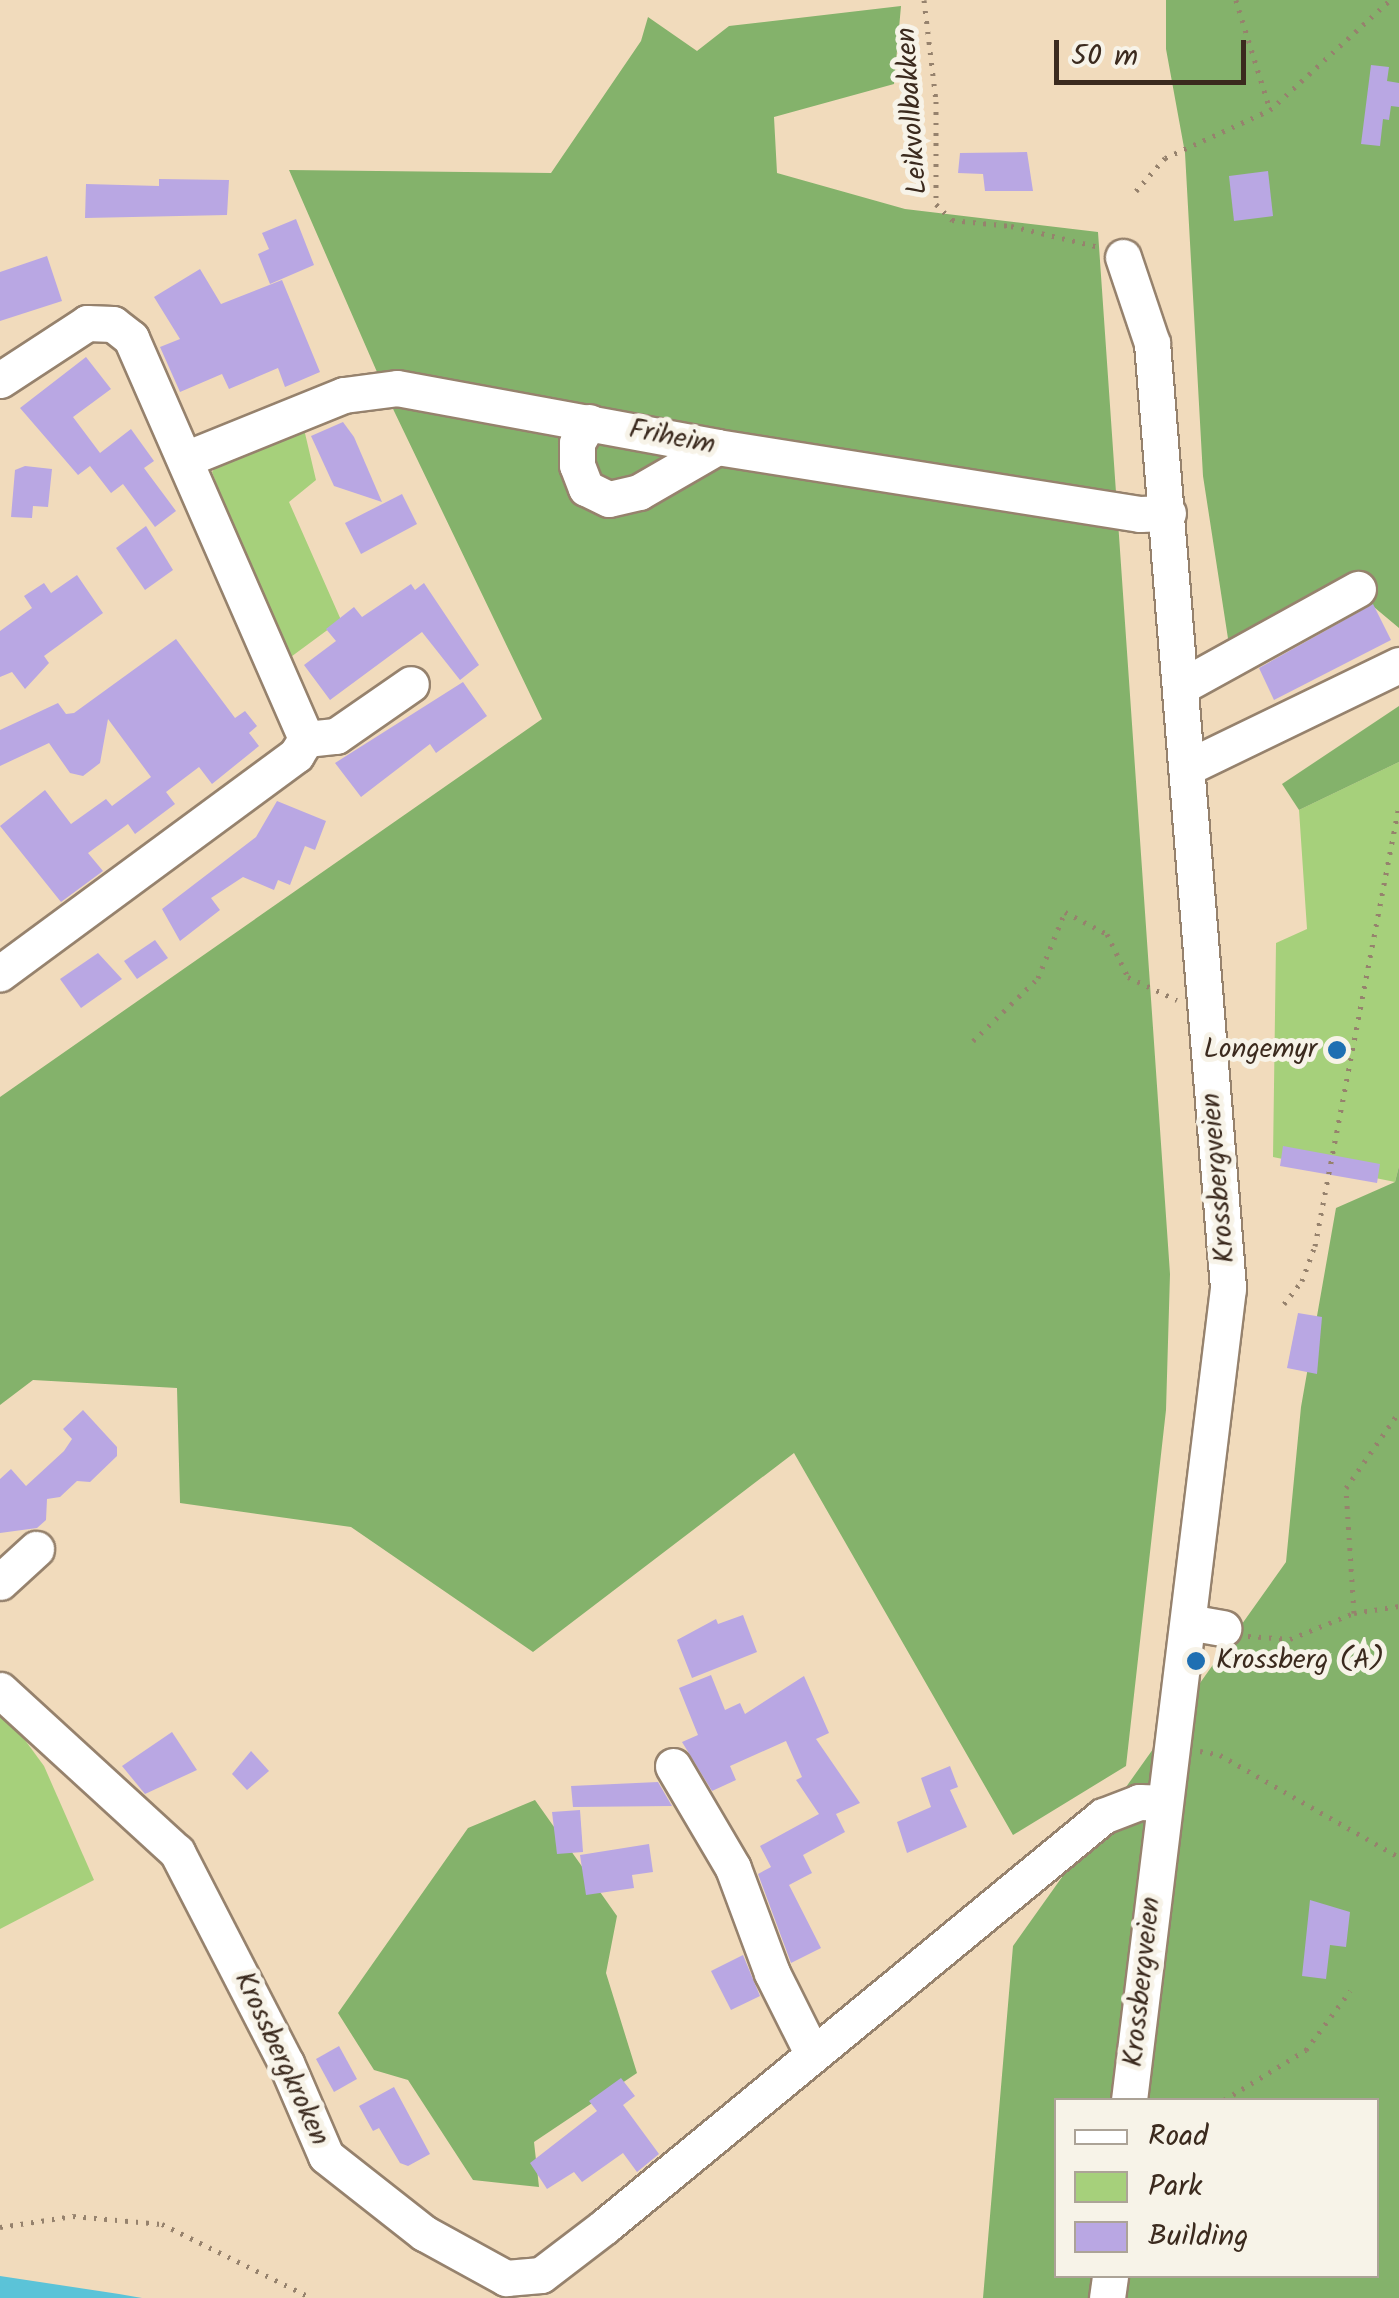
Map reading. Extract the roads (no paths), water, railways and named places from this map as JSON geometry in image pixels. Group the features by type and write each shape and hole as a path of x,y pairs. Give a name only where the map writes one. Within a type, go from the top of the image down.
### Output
{"street":[{"name":"Krossbergveien","path":"1123,256 1152,343 1182,686 1186,768 1185,1001 1228,1288 1130,2098"},
{"path":"0,380 87,323 113,324 130,338 188,458 306,738"},
{"name":"Friheim","path":"188,458 373,388 1140,514 1168,513"},
{"path":"590,422 577,444 577,465 586,488 609,499 639,492 717,446"},
{"path":"1182,686 1358,589"},
{"path":"1186,768 1399,665"},
{"path":"306,738 336,736 411,684"},
{"path":"0,973 296,755 306,738"},
{"path":"0,1582 36,1549"},
{"path":"1188,1622 1223,1628"},
{"name":"Krossbergkroken","path":"0,1690 177,1852 286,2064 326,2156 368,2194 488,2272 541,2275 1103,1816 1139,1802 1163,1803"},
{"path":"674,1766 733,1868 772,1973 811,2051"}],"water":[{"path":"0,2276 119,2294 142,2298 0,2298"}],"place":[{"name":"Longemyr","path":"1337,1050"},
{"name":"Krossberg (A)","path":"1196,1661"}]}
